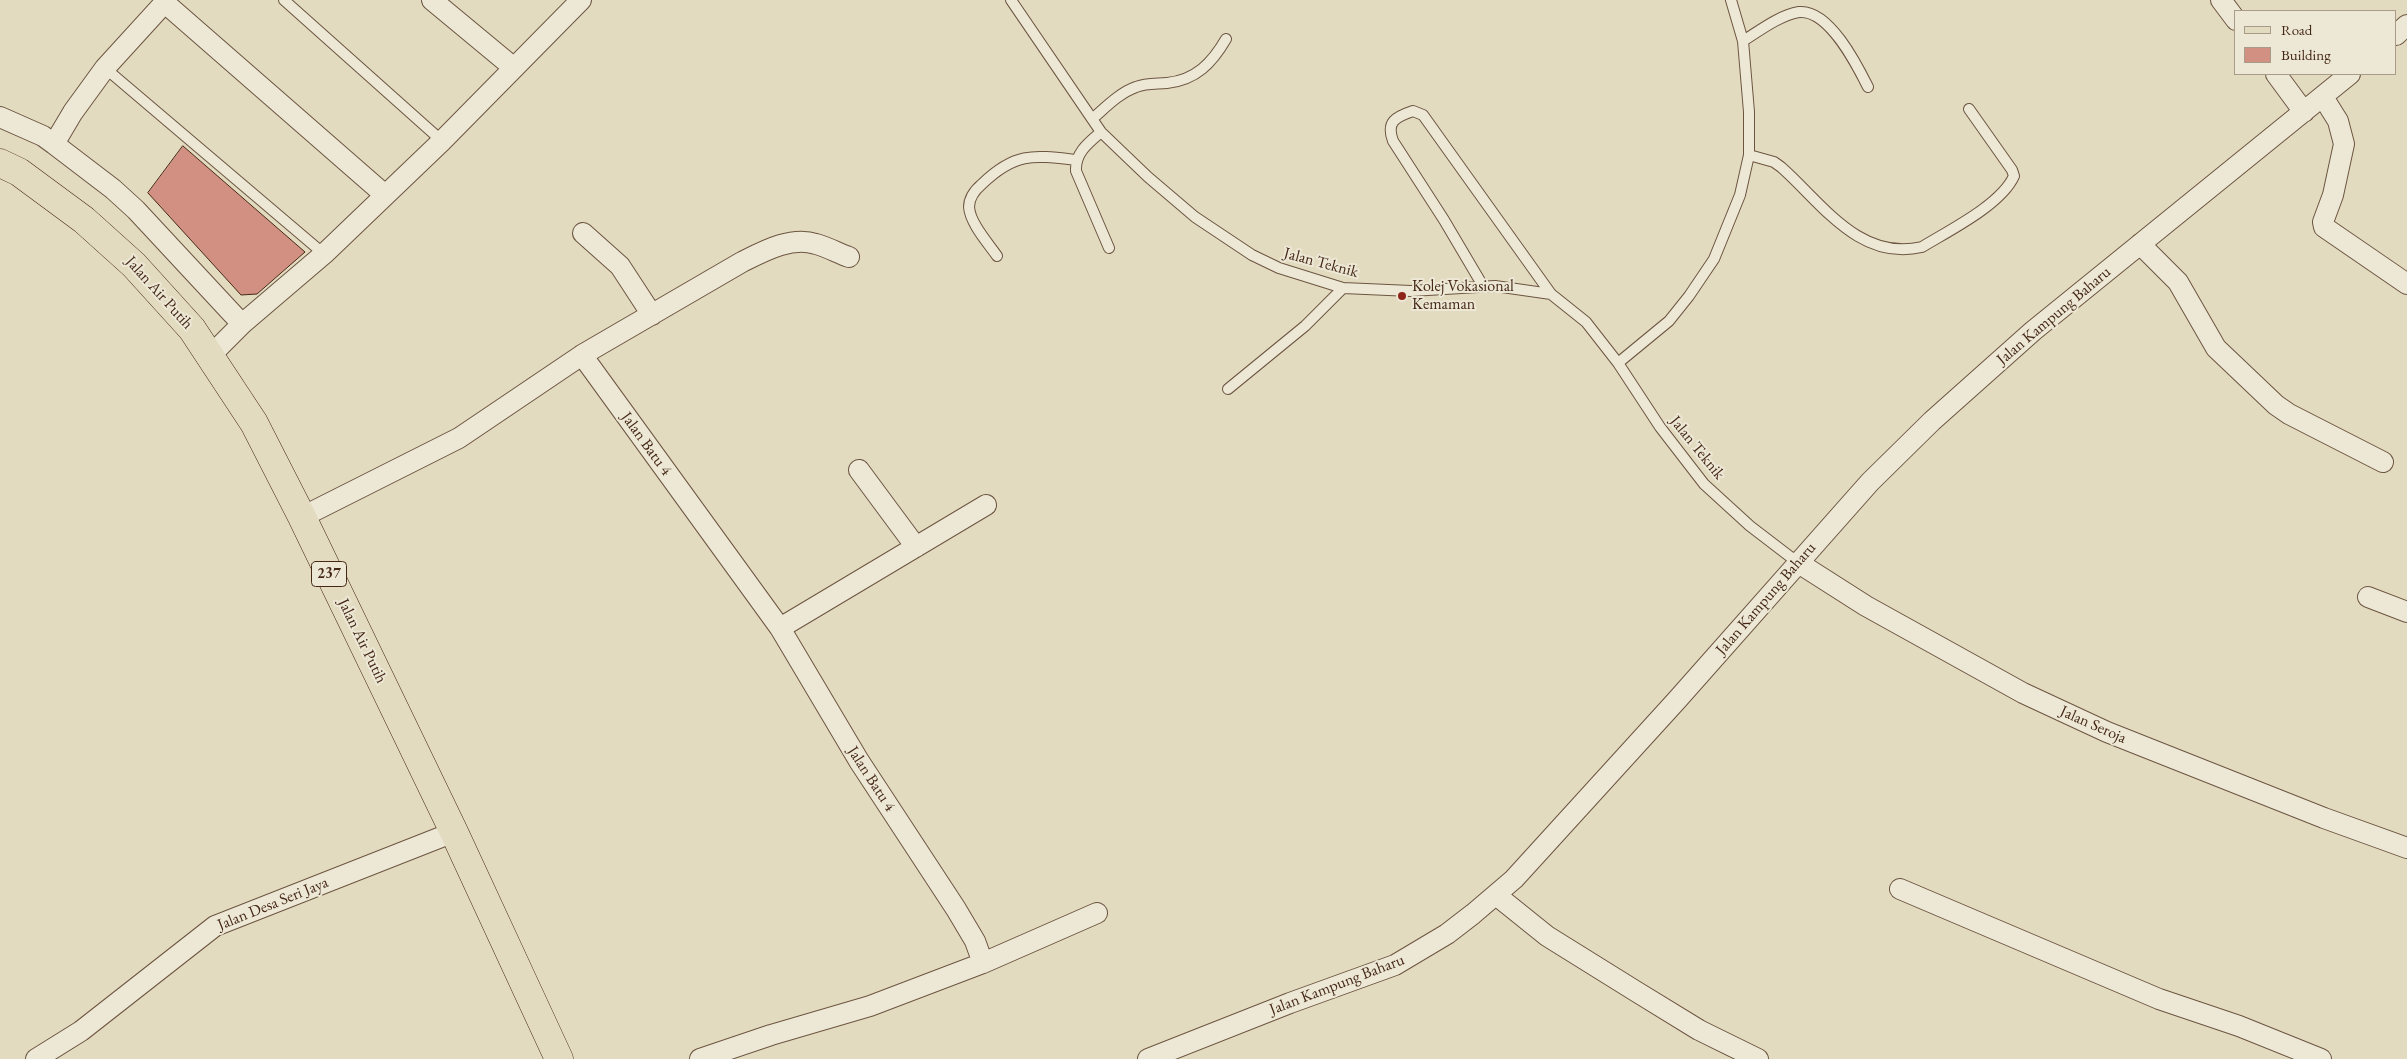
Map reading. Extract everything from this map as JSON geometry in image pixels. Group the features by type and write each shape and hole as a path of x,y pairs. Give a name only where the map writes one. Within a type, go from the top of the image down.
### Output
{"main road":[{"name":"Jalan Air Putih","path":"0,163 19,172 50,194 110,242 160,292 192,329 254,423 302,517 454,832 559,1059"}],"street":[{"path":"432,0 514,68"},
{"path":"210,355 242,324 324,254 442,141 581,0"},
{"path":"2220,0 2234,18"},
{"path":"54,144 105,68 166,2 385,195"},
{"path":"2397,34 2407,25"},
{"path":"2277,75 2304,112"},
{"name":"Jalan Kampung Baharu","path":"1154,1058 1263,1014 1395,965 1446,934 1496,895 1514,879 1576,812 1870,482 1932,421 2033,331 2349,75"},
{"path":"2323,97 2338,121 2344,144 2334,195 2323,222 2324,227 2407,284"},
{"path":"0,117 43,136 113,189 136,210 242,324"},
{"path":"583,233 620,266 652,314"},
{"path":"302,517 460,438 582,355 742,262 770,248 793,242 815,243 849,257"},
{"path":"2140,244 2178,282 2216,348 2276,405 2289,414 2383,462"},
{"name":"Jalan Batu 4","path":"582,355 780,628 859,761 956,909 975,941 983,963"},
{"path":"859,470 916,547"},
{"path":"780,628 986,505"},
{"name":"Jalan Seroja","path":"1797,562 1866,606 2032,697 2107,732 2203,771 2407,848"},
{"path":"2368,597 2407,612"},
{"name":"Jalan Desa Seri Jaya","path":"36,1059 81,1031 215,926 454,832"},
{"path":"1900,889 2159,999 2239,1026 2321,1059"},
{"path":"1496,895 1548,936 1637,992 1699,1030 1758,1059"},
{"path":"700,1059 870,1006 983,963 1097,913"}],"lane":[{"path":"284,0 442,141"},
{"name":"Jalan Teknik","path":"1011,0 1101,132 1148,177 1195,217 1252,255 1279,268 1343,288 1411,291 1484,286 1551,294 1586,322 1618,362 1660,427 1704,484 1750,526 1797,562"},
{"path":"1618,362 1669,321 1714,259 1740,195 1749,155 1748,89 1744,41 1731,0"},
{"path":"1744,41 1792,15 1805,12 1829,26 1842,41 1868,87"},
{"path":"1092,119 1126,92 1137,86 1168,83 1196,74 1210,63 1226,39"},
{"path":"105,68 324,254"},
{"path":"1749,155 1774,162 1782,167 1822,208 1854,235 1872,243 1912,249 1922,247 1988,205 2006,189 2014,176 2012,170 1969,109"},
{"path":"1484,286 1393,141 1389,131 1391,125 1403,114 1413,111 1423,115 1551,294"},
{"path":"1101,132 1086,145 1076,160 1076,171 1109,248"},
{"path":"997,256 974,220 969,208 973,193 995,171 1019,158 1042,156 1076,160"},
{"path":"1228,389 1305,326 1343,288"}],"building":[{"path":"183,146 305,252 257,294 241,295 148,193"}],"place":[{"name":"Kolej Vokasional Kemaman","path":"1402,296"}]}
